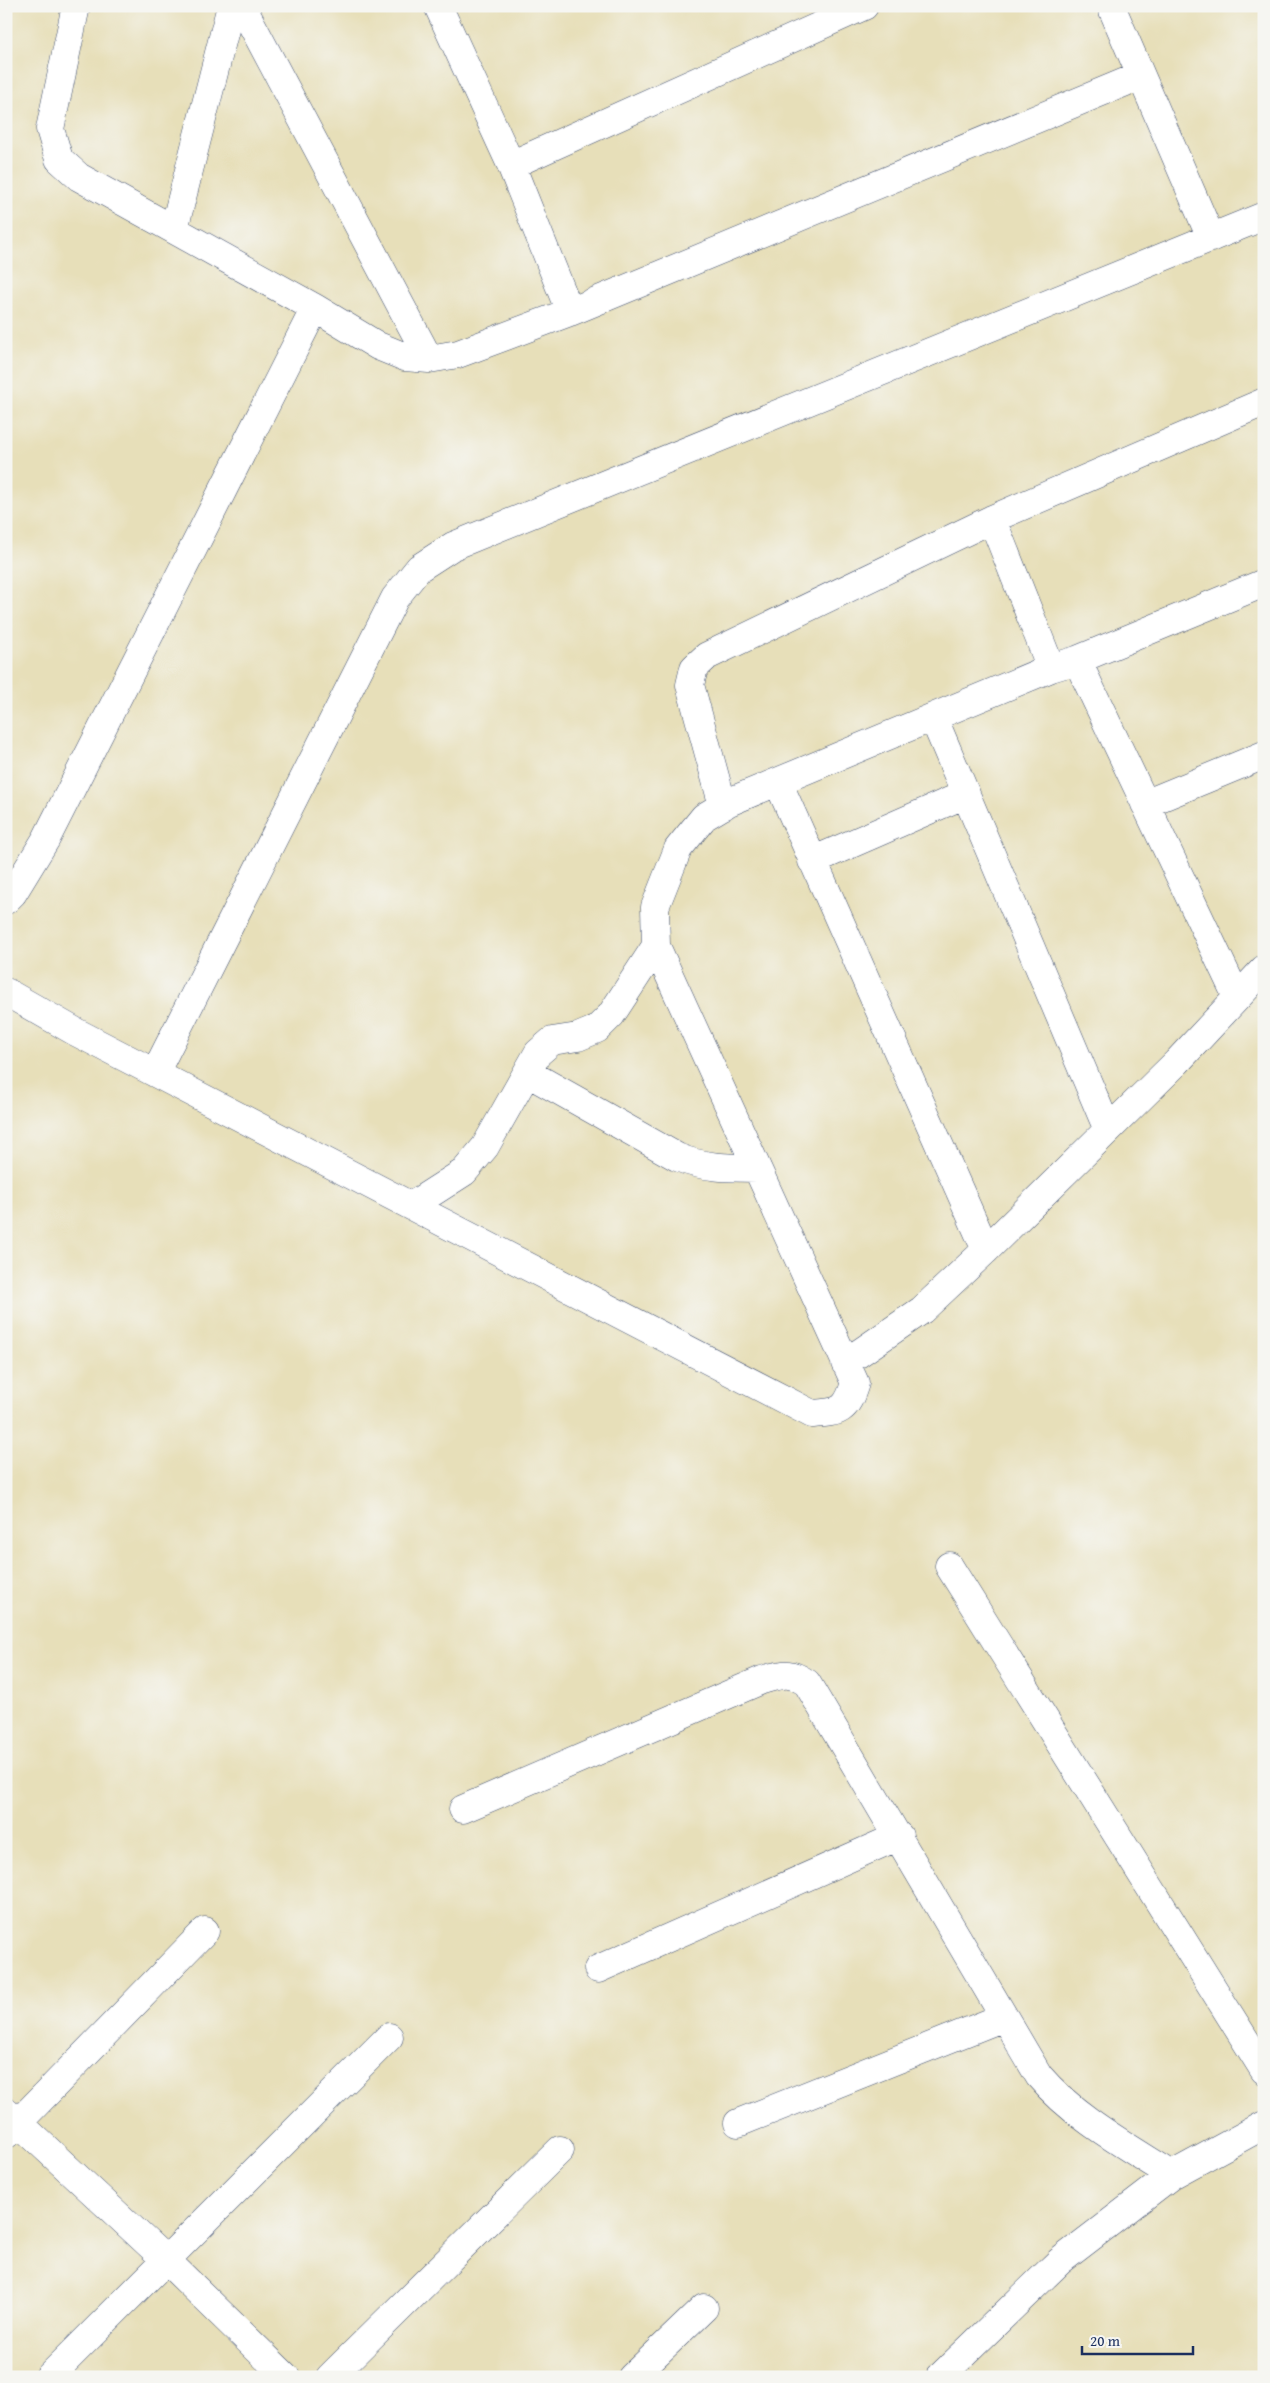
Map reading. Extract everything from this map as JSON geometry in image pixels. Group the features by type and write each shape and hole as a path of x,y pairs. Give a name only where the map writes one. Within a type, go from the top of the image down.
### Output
{"street":[{"path":"76,6 50,129 53,144 60,159 79,177 315,308 378,346 405,357 430,359 458,354 570,312 1140,76"},
{"path":"174,230 231,6"},
{"path":"242,6 430,359"},
{"path":"511,165 864,6"},
{"path":"1111,6 1211,238"},
{"path":"442,8 511,165 570,312"},
{"path":"155,1073 395,598 419,568 462,542 1264,216"},
{"path":"6,900 14,893 46,839 315,308"},
{"path":"722,806 690,685 694,668 707,656 992,519 1264,402"},
{"path":"992,519 1051,668"},
{"path":"6,992 155,1073 812,1414 835,1413 849,1402 855,1384 656,946 655,907 678,849 704,817 722,806 1051,668 1077,660 1264,583"},
{"path":"1077,660 1237,997"},
{"path":"934,718 1108,1130"},
{"path":"1145,804 1264,755"},
{"path":"778,782 986,1250"},
{"path":"812,861 966,794"},
{"path":"411,1206 464,1172 485,1147 538,1053 552,1041 578,1037 596,1029 606,1020 656,946"},
{"path":"845,1363 922,1310 986,1250 1177,1062 1264,969"},
{"path":"528,1073 677,1158 693,1164 713,1167 757,1168"},
{"path":"949,1566 1264,2070"},
{"path":"463,1809 762,1680 793,1674 807,1683 899,1836 1038,2076 1075,2113 1172,2175"},
{"path":"598,1969 899,1836"},
{"path":"206,1931 11,2123 167,2261 286,2377"},
{"path":"738,2122 1004,2017"},
{"path":"49,2377 389,2037"},
{"path":"940,2377 1060,2262 1172,2175 1264,2125"},
{"path":"330,2377 560,2150"},
{"path":"632,2377 704,2308"}]}
